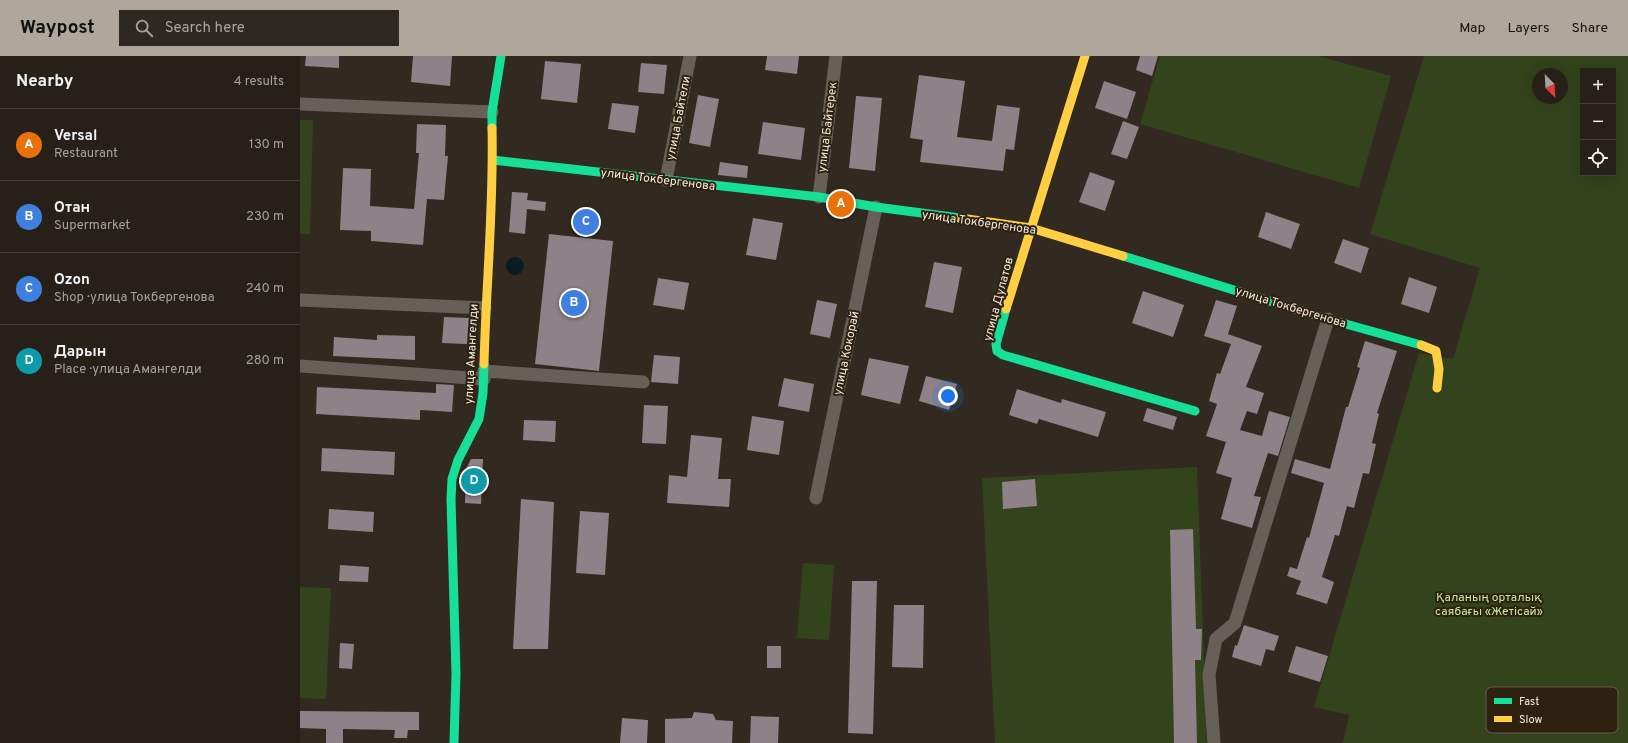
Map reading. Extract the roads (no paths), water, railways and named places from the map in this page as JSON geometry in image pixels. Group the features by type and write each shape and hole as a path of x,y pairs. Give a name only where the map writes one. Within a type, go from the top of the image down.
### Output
{"street":[{"name":"улица Амангелди","path":"454,743 456,673 451,499 452,479 458,460 479,420 484,375 493,160 492,112 501,56"},
{"name":"улица Байтели","path":"666,180 690,56"},
{"name":"улица Байтерек","path":"819,197 836,56"},
{"name":"улица Дулатов","path":"1085,56 996,344 997,351 1002,355 1195,411"},
{"path":"300,104 492,112"},
{"name":"улица Токбергенова","path":"493,160 819,197 876,207 1031,228 1328,319 1430,348 1436,351 1440,370 1437,388"},
{"name":"улица Кокорай","path":"816,498 876,207"},
{"path":"300,300 486,308"},
{"path":"1214,743 1209,675 1216,639 1235,623 1328,319"},
{"path":"300,366 642,382"}],"water":[{"path":"515,257 521,260 524,266 521,272 515,275 509,272 506,266 509,260"}],"place":[{"name":"Versal","path":"841,204"},
{"name":"Ozon","path":"586,222"},
{"name":"Отан","path":"574,303"},
{"name":"Дарын","path":"474,481"}],"park label":[{"name":"Қаланың орталық саябағы «Жетісай»","path":"1489,604"}]}
